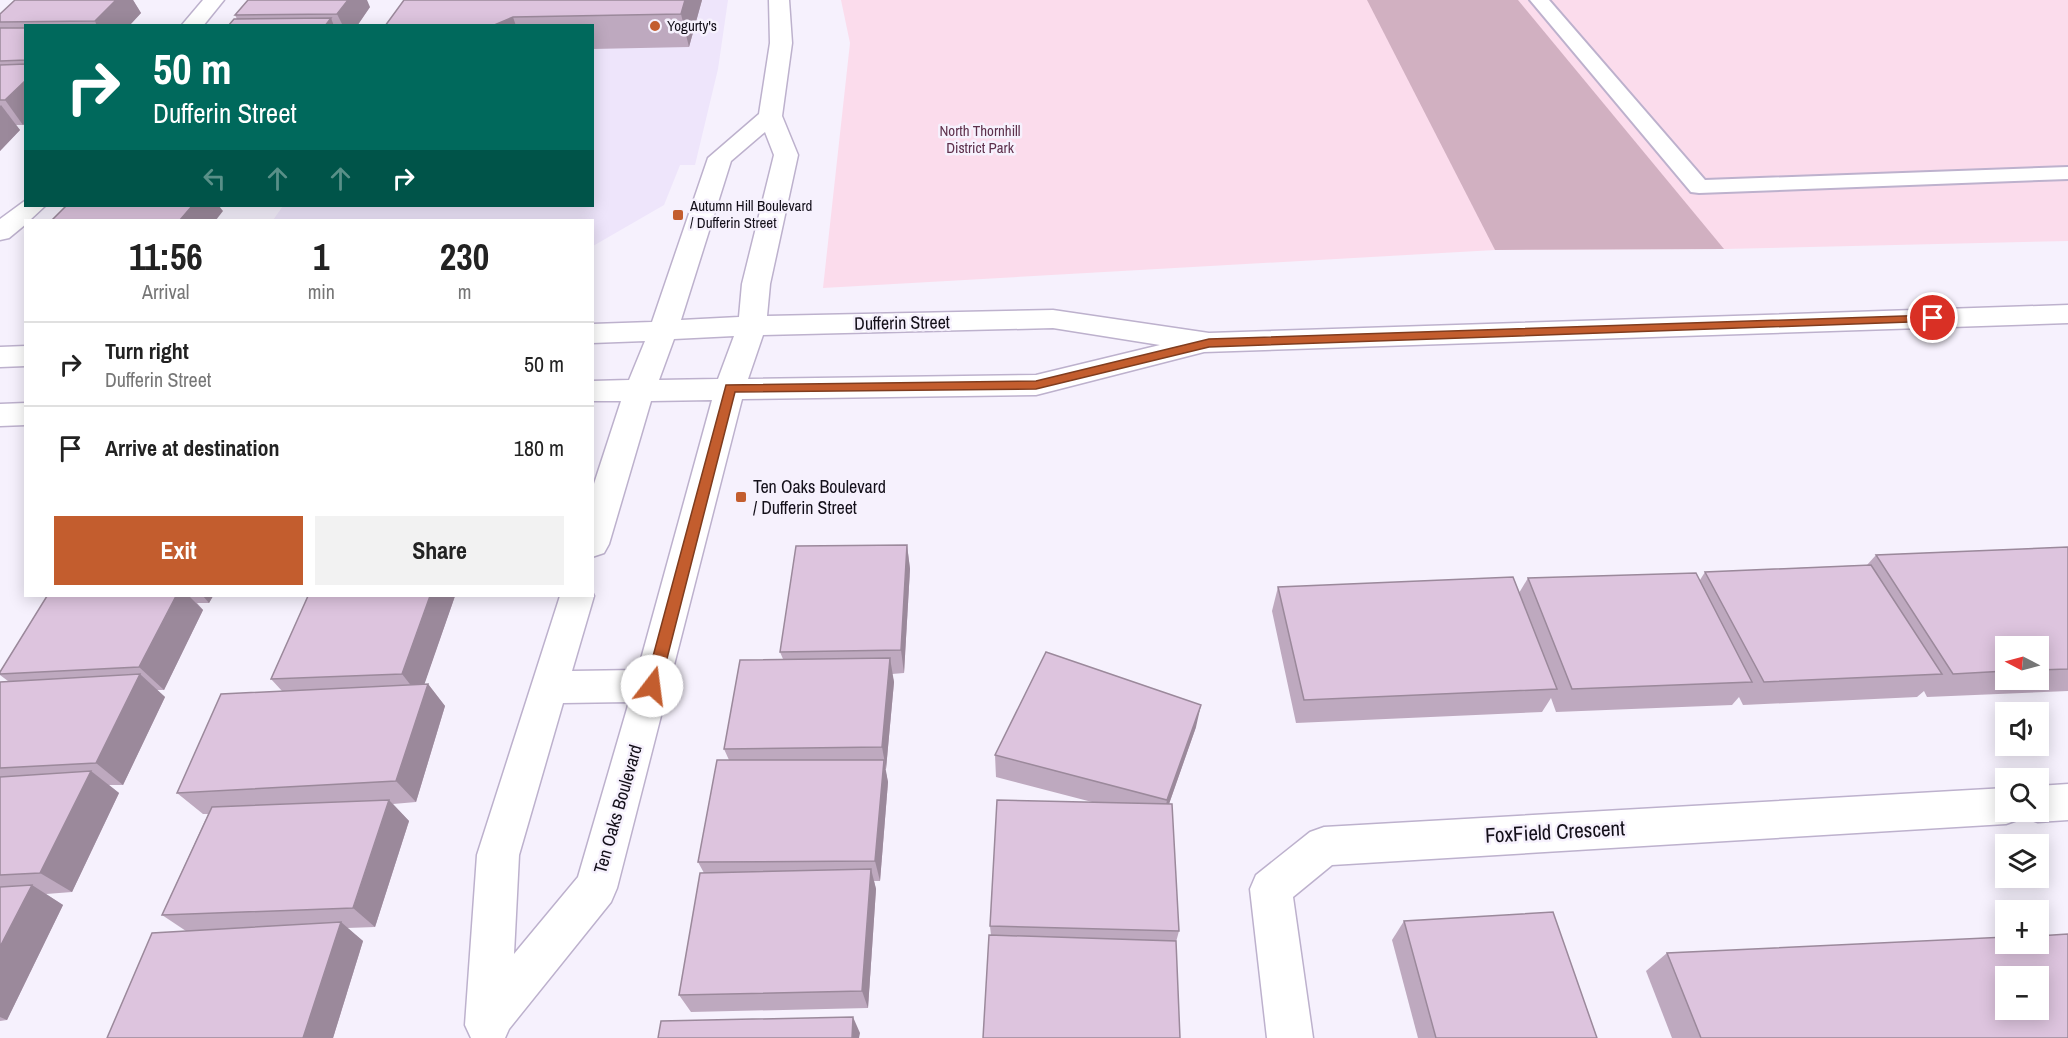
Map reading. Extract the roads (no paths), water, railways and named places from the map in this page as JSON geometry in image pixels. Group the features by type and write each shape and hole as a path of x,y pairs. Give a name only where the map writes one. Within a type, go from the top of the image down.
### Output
{"street":[{"path":"193,24 214,0"},
{"path":"594,538 640,389 663,332 720,158 770,116 781,43 779,0"},
{"name":"Ten Oaks Boulevard","path":"487,1028 596,888 652,686 730,388 752,326 756,285 786,155 770,116"},
{"path":"0,232 31,207"},
{"name":"Dufferin Street","path":"594,334 752,326 1053,319 1209,343 2068,314"},
{"name":"Dufferin Street","path":"594,391 1036,385 1209,343"},
{"path":"0,357 24,356"},
{"path":"0,415 24,414"},
{"name":"Ten Oaks Boulevard","path":"487,1028 498,855 577,597"},
{"path":"549,687 652,686"},
{"path":"2049,803 2068,802"},
{"name":"FoxField Crescent","path":"1290,1038 1271,889 1324,846 1995,807"}],"lane":[{"path":"1539,0 1700,187 2068,173"}],"place":[{"name":"Yogurty's","path":"655,26"},
{"name":"Autumn Hill Boulevard / Dufferin Street","path":"678,215"},
{"name":"Ten Oaks Boulevard / Dufferin Street","path":"741,497"}],"park label":[{"name":"North Thornhill District Park","path":"980,140"}]}
